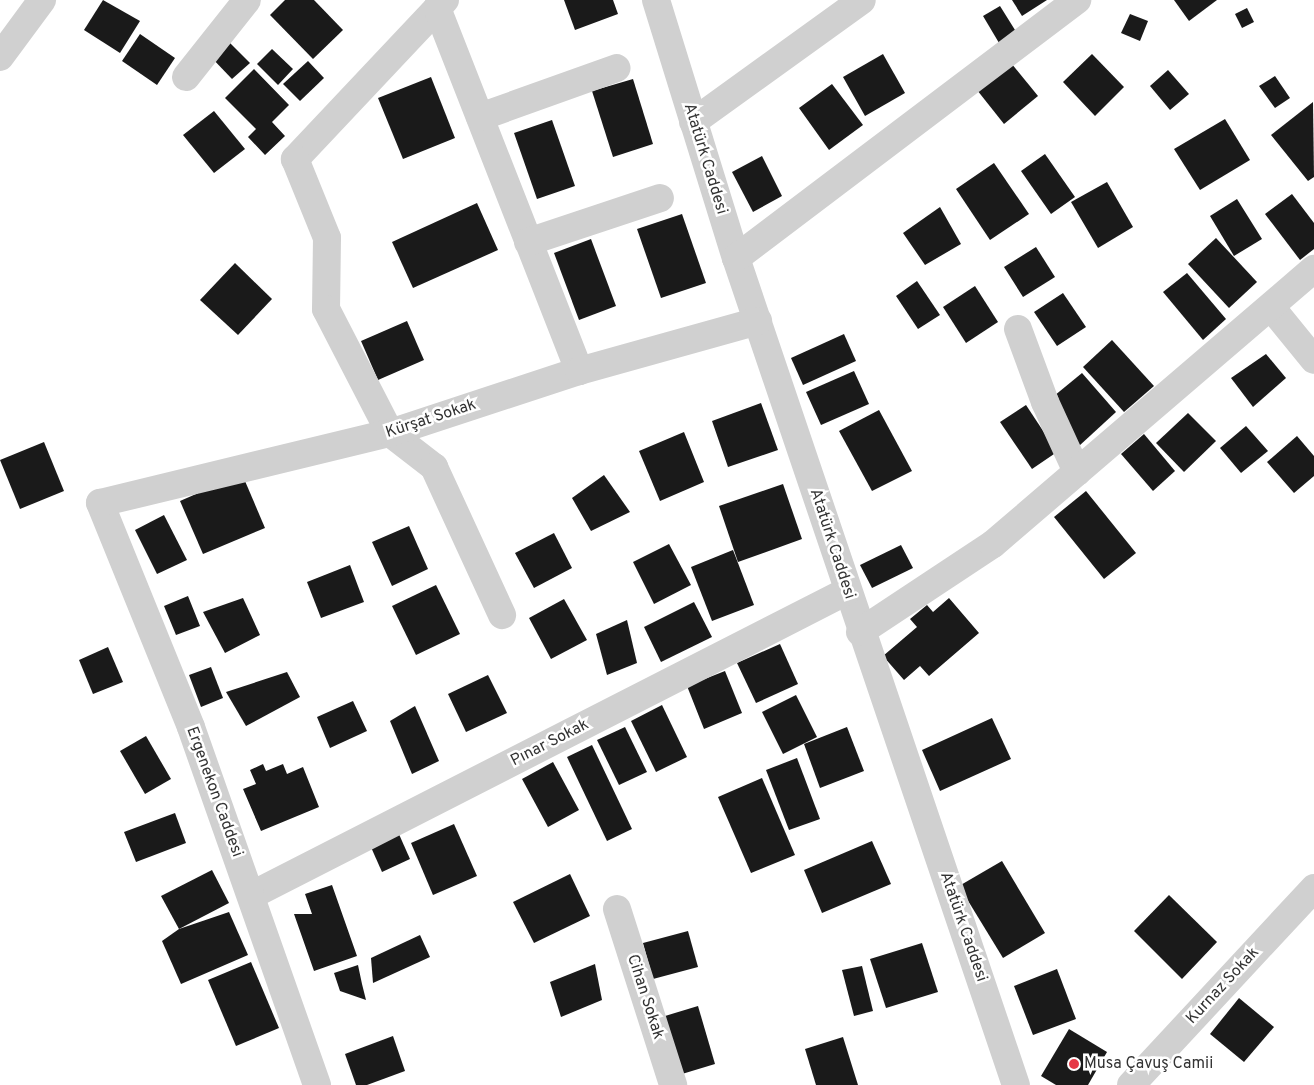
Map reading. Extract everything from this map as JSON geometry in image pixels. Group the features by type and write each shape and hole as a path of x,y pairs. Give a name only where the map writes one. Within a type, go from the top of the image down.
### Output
{"street":[{"path":"0,76 7,49 42,0"},
{"path":"186,77 247,0"},
{"name":"Atatürk Caddesi","path":"656,0 692,122 860,632 1016,1085"},
{"path":"692,122 862,0"},
{"path":"736,258 1077,0"},
{"path":"502,615 434,467 390,433 326,309 327,238 295,159 441,4 480,117 579,371"},
{"path":"480,117 617,68"},
{"path":"528,242 660,198"},
{"path":"860,632 993,544 1314,269"},
{"path":"1271,307 1314,360"},
{"name":"Kürşat Sokak","path":"100,503 390,433 579,371 758,320"},
{"path":"1018,329 1045,402 1077,472"},
{"name":"Ergenekon Caddesi","path":"100,503 191,727 252,895 317,1085"},
{"name":"Pınar Sokak","path":"252,895 847,591"},
{"name":"Kurnaz Sokak","path":"1132,1085 1314,888"},
{"name":"Cihan Sokak","path":"617,909 672,1085"}],"building":[{"path":"103,0 140,21 120,53 84,30"},
{"path":"285,0 314,0 343,30 313,59 270,15"},
{"path":"564,0 613,0 618,14 575,30"},
{"path":"1012,0 1047,0 1022,16"},
{"path":"1174,0 1217,0 1189,21"},
{"path":"1000,6 1020,38 1002,48 983,16"},
{"path":"1247,8 1254,22 1242,28 1235,14"},
{"path":"1130,14 1148,21 1140,41 1121,33"},
{"path":"140,34 175,58 157,85 122,61"},
{"path":"226,39 250,63 232,79 209,55"},
{"path":"272,49 293,69 278,85 257,64"},
{"path":"883,54 905,93 865,116 843,77"},
{"path":"1092,54 1124,87 1095,116 1063,82"},
{"path":"308,61 324,78 300,101 283,84"},
{"path":"1011,63 1038,96 1004,124 977,90"},
{"path":"254,69 289,105 272,122 285,136 265,155 248,137 256,129 225,98"},
{"path":"1168,70 1189,94 1170,110 1150,86"},
{"path":"1275,76 1290,98 1275,108 1259,86"},
{"path":"431,77 455,138 403,159 378,98"},
{"path":"633,79 653,144 613,157 592,91"},
{"path":"832,84 863,125 829,150 799,108"},
{"path":"1313,102 1314,177 1308,181 1271,135"},
{"path":"214,111 245,149 214,173 183,135"},
{"path":"1225,119 1250,160 1200,190 1174,149"},
{"path":"552,120 575,186 537,199 514,133"},
{"path":"1045,154 1075,197 1051,214 1021,171"},
{"path":"762,156 782,196 753,212 732,172"},
{"path":"994,163 1029,214 990,240 956,189"},
{"path":"1107,182 1133,227 1098,248 1071,202"},
{"path":"1292,194 1314,223 1314,249 1300,260 1265,214"},
{"path":"1237,199 1262,239 1234,256 1210,216"},
{"path":"477,203 498,250 413,288 392,242"},
{"path":"940,207 961,244 925,265 903,233"},
{"path":"682,214 706,283 661,298 637,229"},
{"path":"1216,238 1257,282 1229,308 1188,264"},
{"path":"591,239 616,306 579,320 554,253"},
{"path":"1036,247 1055,277 1023,297 1004,267"},
{"path":"235,263 272,299 238,335 200,300"},
{"path":"1187,273 1226,319 1203,340 1163,292"},
{"path":"917,281 940,315 918,329 896,296"},
{"path":"975,286 998,322 966,343 943,307"},
{"path":"1063,293 1086,327 1057,346 1034,312"},
{"path":"407,321 424,360 378,380 361,341"},
{"path":"844,334 856,361 803,385 791,358"},
{"path":"1112,340 1154,386 1124,412 1083,367"},
{"path":"1266,354 1286,378 1253,407 1231,378"},
{"path":"854,371 869,404 821,425 806,392"},
{"path":"1082,373 1116,412 1079,446 1054,396"},
{"path":"761,403 778,450 728,467 712,421"},
{"path":"1026,405 1057,452 1032,469 1000,422"},
{"path":"879,410 912,471 872,491 839,431"},
{"path":"1188,413 1216,441 1184,472 1156,443"},
{"path":"1246,426 1268,451 1241,473 1220,448"},
{"path":"684,432 704,482 660,501 639,451"},
{"path":"1144,434 1175,471 1153,491 1121,454"},
{"path":"1297,436 1314,456 1314,476 1294,493 1267,462"},
{"path":"44,442 64,491 20,509 0,460"},
{"path":"242,474 265,528 203,554 180,501"},
{"path":"604,475 630,512 591,531 572,498"},
{"path":"783,484 802,539 738,562 719,506"},
{"path":"1086,491 1136,553 1104,579 1054,517"},
{"path":"164,515 187,560 157,574 135,530"},
{"path":"409,526 428,569 392,586 372,542"},
{"path":"554,533 572,568 534,588 515,553"},
{"path":"669,544 691,585 654,604 633,562"},
{"path":"901,545 913,568 872,588 860,565"},
{"path":"733,550 754,605 712,621 691,567"},
{"path":"350,565 364,602 321,618 307,582"},
{"path":"436,585 460,634 416,655 392,606"},
{"path":"188,596 200,626 176,635 164,606"},
{"path":"243,598 260,635 225,653 203,612"},
{"path":"949,598 979,633 929,676 920,666 904,680 883,656 917,627 910,619 927,605 933,612"},
{"path":"564,599 587,640 551,659 529,618"},
{"path":"694,602 712,637 661,662 644,627"},
{"path":"627,620 637,663 607,675 596,634"},
{"path":"780,644 798,684 756,703 737,663"},
{"path":"108,647 123,682 93,694 79,660"},
{"path":"211,667 223,698 201,707 189,675"},
{"path":"725,671 742,713 704,729 687,686"},
{"path":"287,672 300,697 246,726 226,692"},
{"path":"488,675 507,713 466,732 448,694"},
{"path":"796,695 817,737 783,754 762,712"},
{"path":"353,701 367,731 330,748 317,717"},
{"path":"662,705 687,757 656,772 631,721"},
{"path":"415,706 439,761 412,774 390,721"},
{"path":"992,718 1011,759 940,791 922,750"},
{"path":"625,727 647,772 619,785 597,740"},
{"path":"847,727 864,771 820,788 804,744"},
{"path":"146,736 171,779 145,794 120,751"},
{"path":"592,745 632,829 607,841 567,757"},
{"path":"797,758 820,819 789,830 766,770"},
{"path":"553,762 579,810 548,827 522,779"},
{"path":"263,764 266,771 283,764 287,774 303,767 319,807 261,831 243,789 256,784 250,770"},
{"path":"762,778 795,855 751,873 718,797"},
{"path":"175,813 186,843 136,862 124,832"},
{"path":"454,824 477,876 433,895 411,843"},
{"path":"398,832 410,859 382,872 370,845"},
{"path":"872,841 891,884 822,913 804,870"},
{"path":"1002,861 1045,933 1003,958 959,886"},
{"path":"212,870 229,903 179,929 161,896"},
{"path":"570,874 590,916 534,943 513,902"},
{"path":"332,885 357,956 314,971 294,914 312,914 305,894"},
{"path":"1169,895 1217,942 1182,979 1134,931"},
{"path":"229,912 248,955 181,984 162,941 179,929"},
{"path":"688,931 698,967 653,979 643,943"},
{"path":"420,935 430,957 373,983 371,958"},
{"path":"922,943 938,992 886,1008 870,959"},
{"path":"251,962 279,1028 236,1046 208,980"},
{"path":"595,964 602,1000 561,1017 550,982"},
{"path":"358,965 366,1000 340,991 334,973"},
{"path":"862,966 873,1011 854,1016 842,970"},
{"path":"1057,969 1076,1019 1033,1035 1014,986"},
{"path":"1239,998 1274,1027 1244,1062 1210,1034"},
{"path":"698,1006 715,1064 682,1074 665,1016"},
{"name":"Musa Çavuş Camii","path":"1069,1029 1107,1052 1088,1085 1056,1085 1041,1076"},
{"path":"393,1036 405,1071 367,1085 356,1085 345,1054"},
{"path":"843,1037 858,1085 816,1085 805,1049"}],"place":[{"name":"Musa Çavuş Camii","path":"1074,1064"}]}
